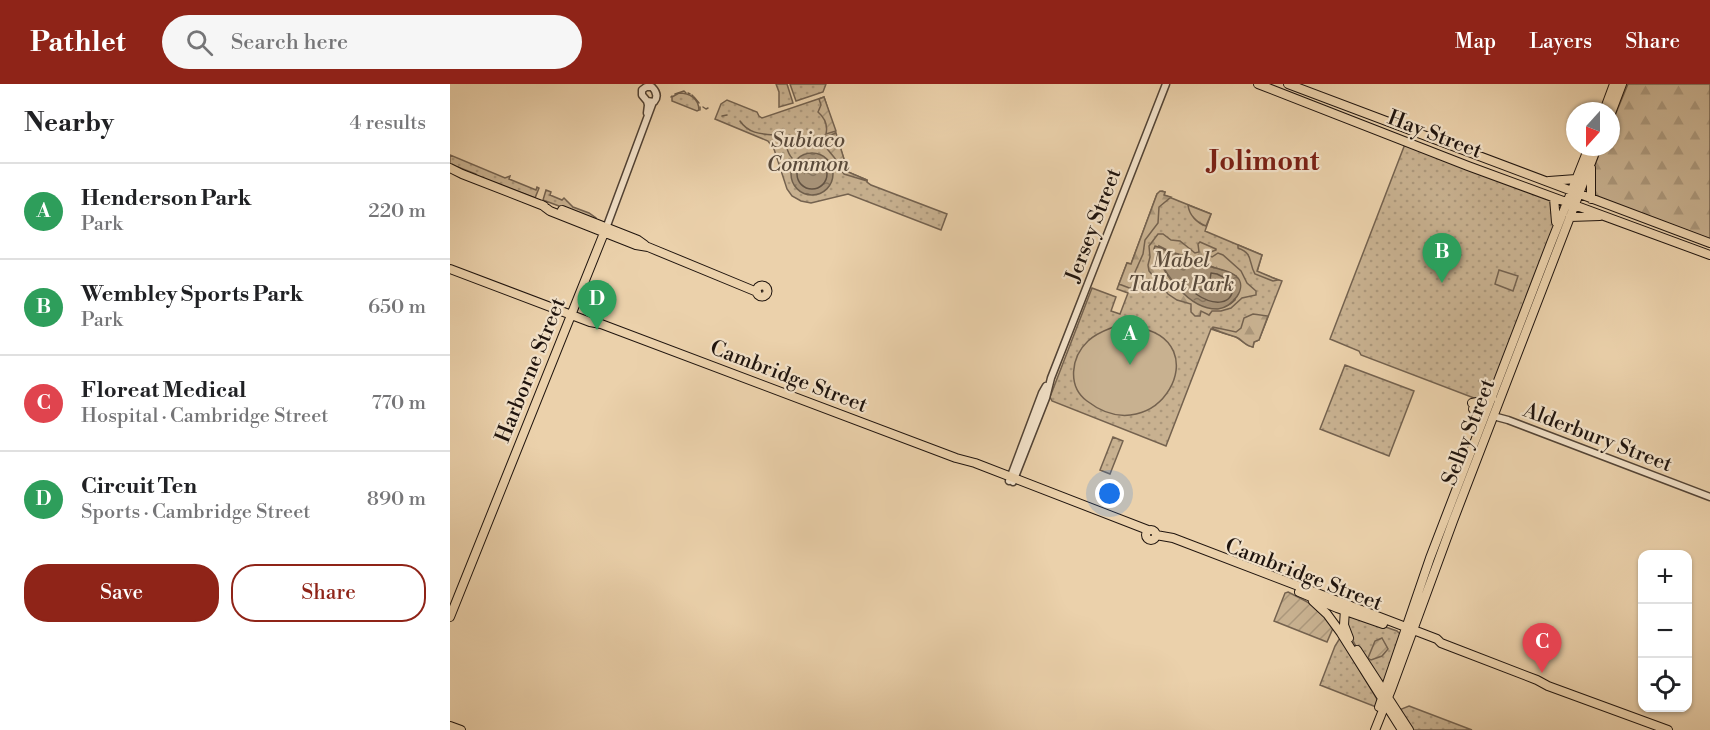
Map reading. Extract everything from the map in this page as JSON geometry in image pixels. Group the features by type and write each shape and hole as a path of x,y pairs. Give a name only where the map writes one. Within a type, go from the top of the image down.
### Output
{"main road":[{"name":"Hay Street","path":"1262,84 1554,198 1710,255"},
{"name":"Hay Street","path":"1288,84 1710,243"},
{"path":"1607,102 1614,84"},
{"path":"1615,102 1622,84"},
{"name":"Selby Street","path":"1575,193 1576,179 1585,156"},
{"name":"Selby Street","path":"1373,730 1408,631 1430,558 1556,230 1594,156"},
{"path":"1591,163 1591,199"},
{"path":"450,169 542,205 550,211 603,229 636,245 758,289"},
{"path":"1544,181 1576,179"},
{"path":"1554,198 1556,230"},
{"name":"Selby Street","path":"1408,631 1570,217 1571,203"},
{"path":"1570,217 1608,216"},
{"name":"Harborne Street","path":"450,617 603,229"},
{"name":"Cambridge Street","path":"450,264 570,312"},
{"name":"Cambridge Street","path":"450,269 592,318 601,324 964,461 975,463 1147,532 1147,538 1173,538 1346,608"},
{"name":"Harborne Street","path":"450,607 570,312"},
{"path":"1480,428 1478,415 1473,406 1492,398"},
{"name":"Cambridge Street","path":"1155,537 1435,643 1441,643 1561,687 1668,730"},
{"path":"1291,589 1317,604 1327,614 1409,730"},
{"path":"1346,608 1344,625 1346,632 1402,730"},
{"path":"450,726 461,730"}],"street":[{"name":"Jersey Street","path":"1012,479 1042,393 1051,378 1166,84"},
{"path":"646,86 656,94 656,99 650,102 642,95 646,86"},
{"name":"Harborne Street","path":"603,229 650,102"},
{"name":"Alderbury Street","path":"1494,414 1710,497"}],"green space":[{"path":"776,84 787,84 793,103 779,107 779,92"},
{"path":"790,84 826,84 823,92 796,101"},
{"path":"1628,84 1710,84 1710,239 1594,196 1592,178 1598,156 1620,156 1620,103"},
{"path":"679,93 693,97 699,110 672,101 672,97"},
{"name":"Subiaco Common","path":"824,97 848,172 867,180 871,185 947,214 941,230 848,194 811,203 801,201 792,196 787,189 774,149 768,141 715,119 721,104 727,100 757,112 762,118"},
{"path":"824,97 836,131 826,134 825,122 818,112 821,105 819,99"},
{"path":"836,133 848,172 867,181 844,174 825,144 825,137"},
{"path":"1405,144 1552,201 1555,224 1490,396 1484,399 1474,398 1361,355 1359,351 1330,339"},
{"path":"450,155 505,178 510,176 509,179 536,190 537,187 539,188 535,198 458,167 450,166"},
{"path":"546,190 551,192 550,195 562,200 564,198 573,207 589,213 596,220 543,200"},
{"path":"1160,191 1171,197 1159,207 1158,223 1145,240 1143,254 1135,272 1137,291 1119,284 1127,263 1131,264"},
{"name":"Mabel Talbot Park","path":"1165,192 1164,195 1211,214 1205,231 1262,255 1257,272 1282,281 1259,340 1254,342 1253,347 1236,337 1211,329 1166,446 1052,401 1050,397 1092,288 1116,297 1111,311 1120,314 1128,293 1117,289 1127,263 1131,264 1157,194"},
{"path":"1188,205 1211,214 1206,226 1194,218"},
{"path":"1158,234 1163,234 1171,240 1180,241 1195,253 1199,252 1200,242 1216,249 1208,255 1212,257 1218,253 1223,255 1241,271 1247,283 1256,291 1256,295 1242,298 1231,308 1212,311 1209,315 1201,311 1200,316 1195,316 1191,312 1191,304 1177,300 1168,294 1149,271 1149,246","holes":["1159,246 1236,276 1235,300 1226,306 1215,308 1204,306 1183,293 1174,284 1162,265"]},
{"path":"1238,245 1262,255 1257,271 1278,280 1273,281 1255,274 1249,256 1238,248"},
{"path":"1499,270 1518,276 1513,291 1495,284"},
{"path":"1253,314 1268,316 1259,340 1254,342 1253,347 1236,337 1212,328 1236,332 1241,328 1244,318"},
{"path":"1116,326 1135,327 1160,336 1174,352 1176,370 1170,389 1156,405 1136,414 1113,414 1087,401 1076,388 1074,380 1075,363 1082,348 1094,336"},
{"path":"1345,365 1414,391 1389,456 1320,429"},
{"path":"1113,437 1123,441 1110,474 1100,470"},
{"path":"1288,592 1303,599 1323,614 1333,628 1327,642 1274,621 1285,593"},
{"path":"1350,616 1397,631 1400,634 1385,682 1380,681 1354,643 1348,626"},
{"path":"1340,638 1377,699 1376,707 1320,685"},
{"path":"1382,638 1388,649 1382,656 1371,660 1368,658 1375,641"},
{"path":"1409,706 1472,730 1412,730 1399,710"}],"water":[{"path":"812,153 820,154 827,159 832,166 832,182 827,189 820,194 812,195 804,194 797,189 792,182 791,174 792,166 797,159 804,154"},
{"path":"1155,246 1233,274 1240,281 1240,291 1229,305 1223,308 1207,308 1197,304 1187,297 1171,279 1154,249"}],"waterway":[{"path":"675,94 684,91 686,93"},
{"path":"694,97 699,103"},
{"path":"703,107 708,108"},
{"path":"722,116 727,115"},
{"path":"740,121 751,130 774,135"},
{"path":"776,135 785,141 792,158"}],"place":[{"name":"Wembley Sports Park","path":"1442,283"},
{"name":"Circuit Ten","path":"597,330"},
{"name":"Henderson Park","path":"1130,365"},
{"name":"Floreat Medical","path":"1542,673"}],"district":[{"name":"Jolimont","path":"1264,161"}]}
